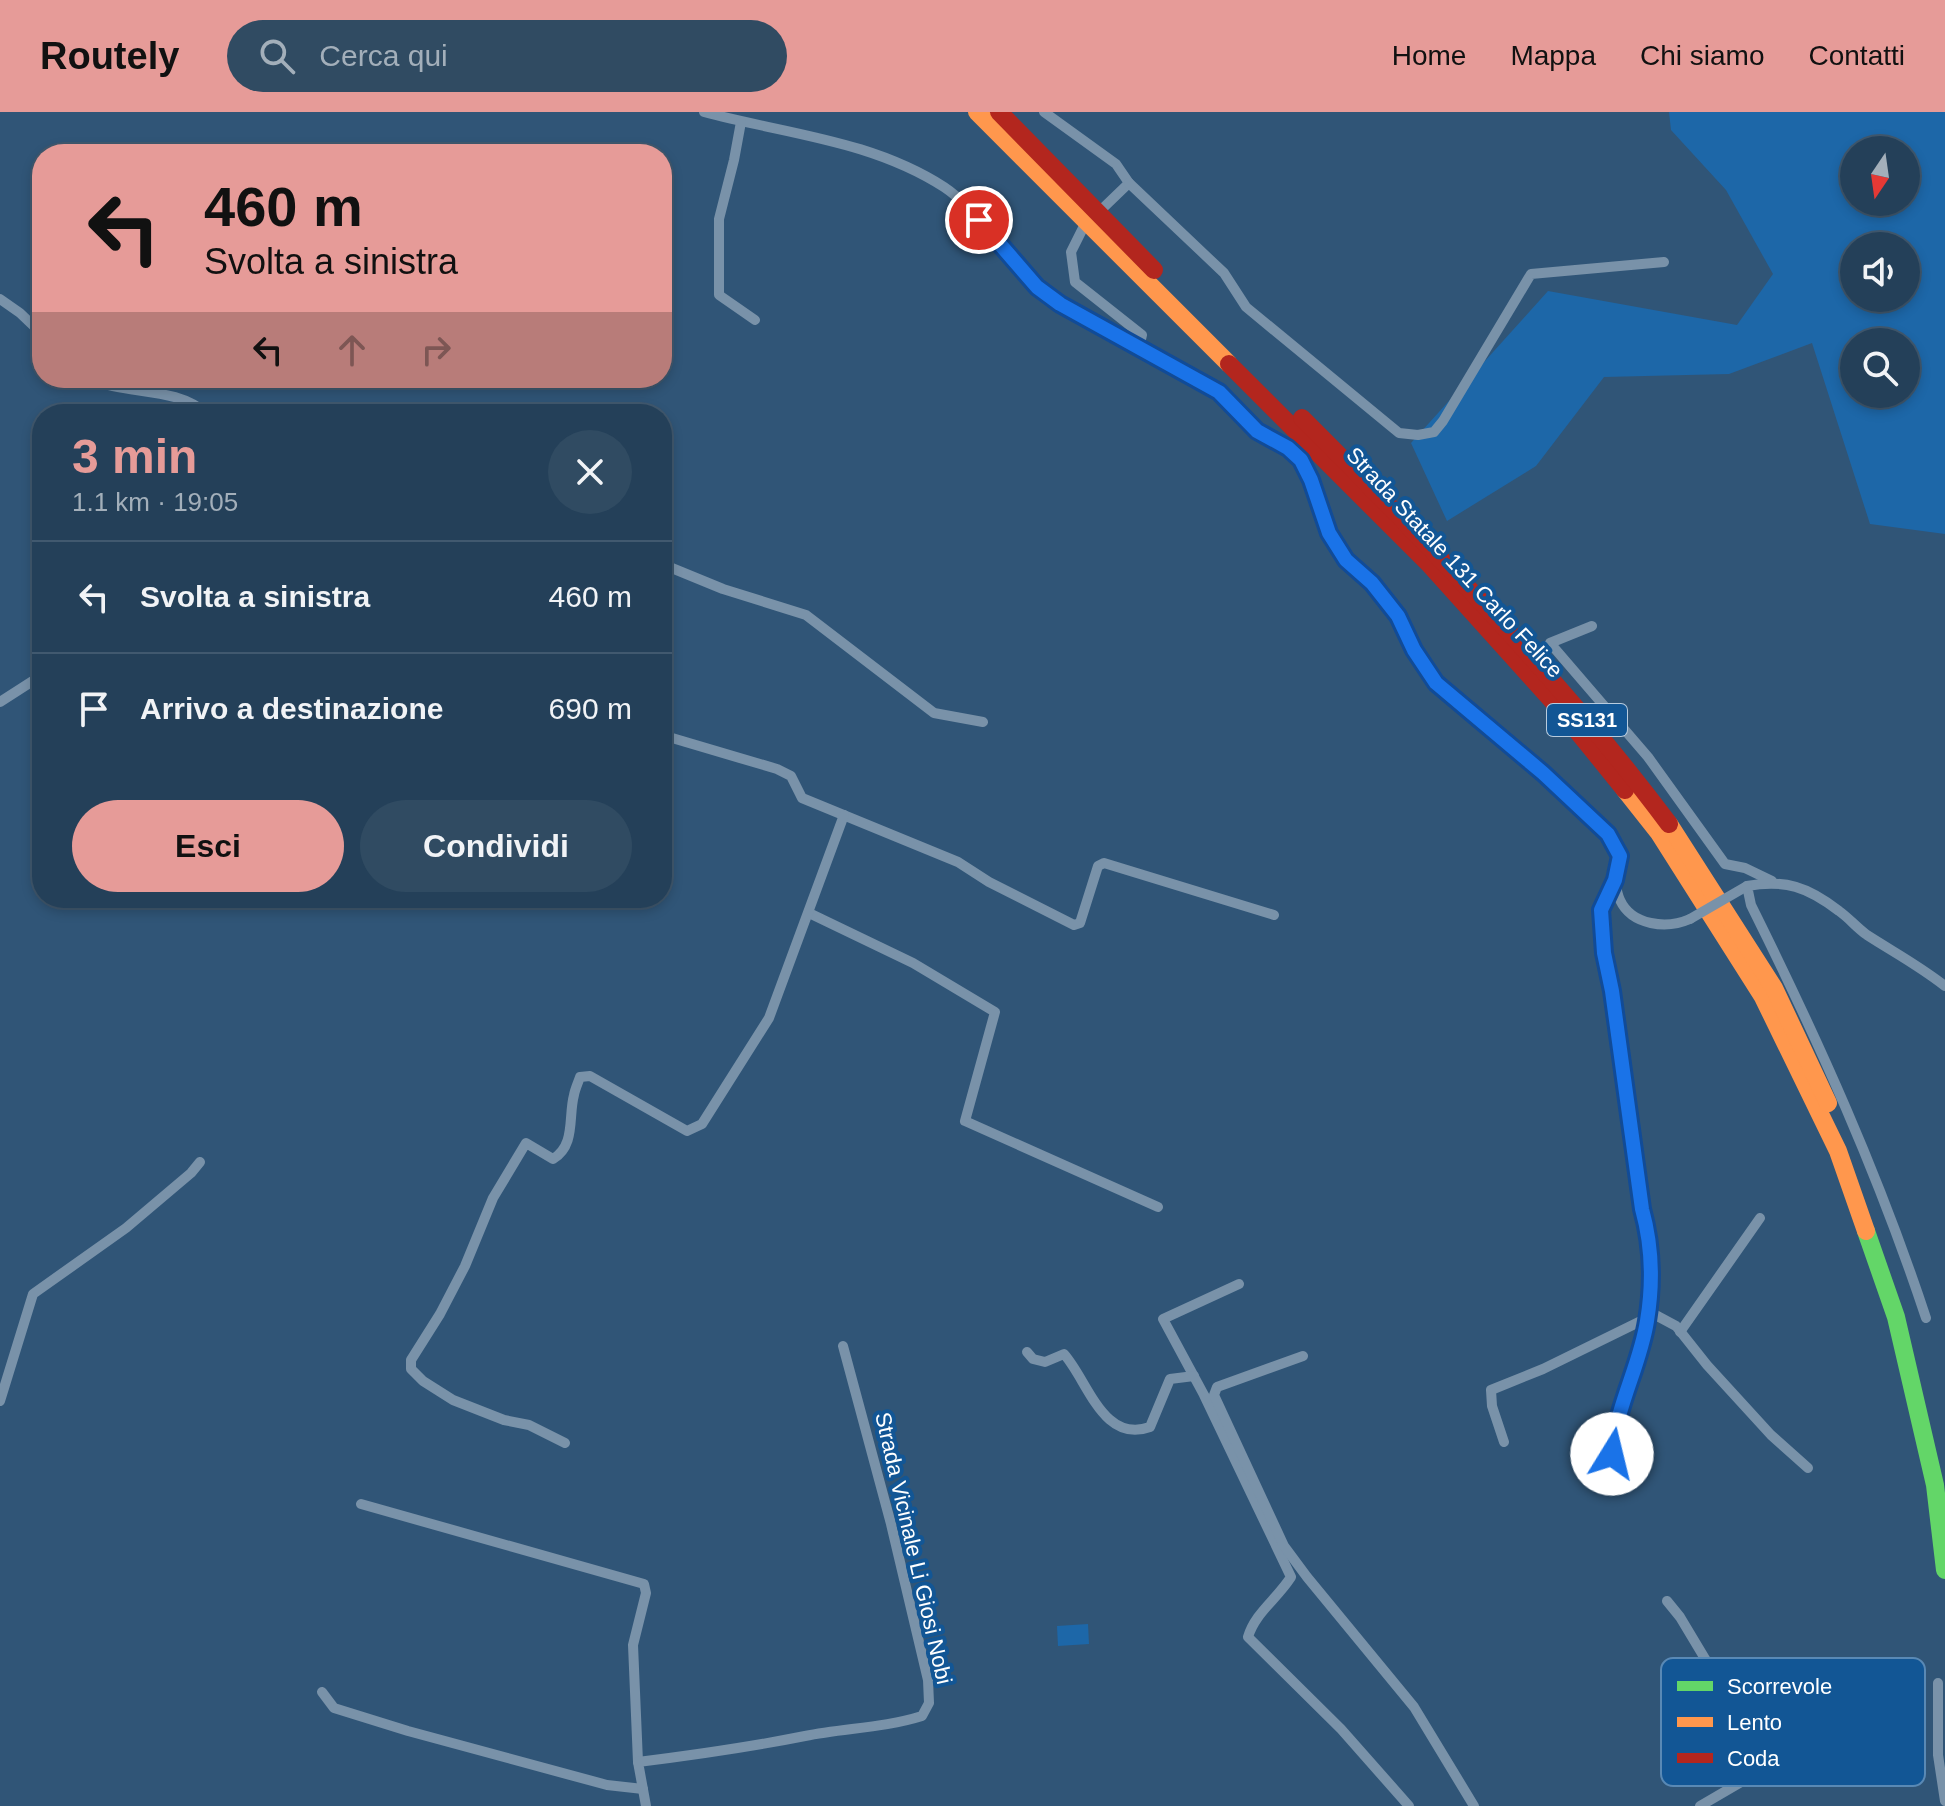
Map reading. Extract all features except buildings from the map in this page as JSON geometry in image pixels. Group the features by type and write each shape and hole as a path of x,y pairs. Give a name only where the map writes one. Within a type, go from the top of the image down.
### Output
{"highway":[{"name":"Strada Statale 131 Carlo Felice","path":"977,112 1430,565 1557,706 1659,833 1763,997 1838,1151 1896,1317 1935,1485 1945,1570"},
{"name":"Strada Statale 131 Carlo Felice","path":"999,112 1439,555 1567,695 1668,823 1774,988 1847,1144 1908,1313 1945,1475"}],"street":[{"path":"704,112 836,140 895,162 945,188 979,220 1037,287 1060,304 1219,392 1257,431 1288,448 1301,460 1329,533 1346,560 1372,583 1398,616 1414,650 1436,683 1543,773 1608,834 1620,856 1615,880 1601,910 1604,953 1642,1209 1649,1233 1650,1278 1647,1314 1614,1427 1610,1468"},
{"path":"1044,112 1116,164 1129,183 1224,273 1246,307 1399,433 1418,435 1434,432 1531,274 1664,262"},
{"path":"741,122 719,219 719,295 755,320"},
{"path":"1102,209 1129,183"},
{"path":"1084,226 1071,252 1075,282 1142,335 1139,348"},
{"path":"0,299 32,324"},
{"path":"116,388 181,399 189,404"},
{"path":"672,568 723,589 806,615 934,713 983,722"},
{"path":"1592,626 1550,643 1648,757 1725,864 1805,889 1837,909 1865,933 1915,962 1945,986"},
{"path":"0,702 32,681"},
{"path":"672,738 777,769 791,776 802,798 958,862 989,882 1074,925 1080,923 1098,866 1104,863 1274,915"},
{"path":"565,1443 529,1425 504,1420 453,1400 423,1381 411,1369 411,1360 440,1314 465,1266 493,1198 526,1143 553,1159 569,1139 573,1096 580,1077 590,1076 687,1131 702,1124 769,1018 844,815"},
{"path":"1615,880 1620,901 1636,918 1658,925 1676,925 1747,886 1772,881"},
{"path":"1747,886 1751,905 1813,1029 1865,1147 1926,1318"},
{"path":"809,913 913,963 995,1012 965,1121 1158,1207"},
{"path":"0,1401 33,1294 126,1228 200,1162"},
{"path":"1680,1332 1760,1218"},
{"path":"1239,1284 1163,1319 1194,1376 1291,1577 1279,1597 1253,1621 1248,1637 1341,1729 1409,1806"},
{"path":"1647,1314 1676,1326 1771,1435 1808,1468"},
{"path":"1504,1442 1492,1406 1491,1390 1543,1369 1647,1314"},
{"name":"Strada Vicinale Li Giosi Nobi","path":"638,1762 780,1743 804,1736 905,1721 922,1716 929,1703 928,1680 891,1524 843,1346"},
{"path":"1027,1352 1033,1359 1045,1362 1064,1354 1103,1414 1113,1424 1137,1432 1150,1427 1170,1379 1194,1376"},
{"path":"1303,1356 1217,1387 1214,1395 1284,1546 1414,1707 1474,1806"},
{"path":"361,1504 644,1584 646,1593 633,1645 638,1762 646,1806"},
{"path":"1667,1601 1705,1658"},
{"path":"1938,1683 1938,1755 1945,1801"},
{"path":"322,1692 334,1708 398,1728 607,1785 643,1789"},
{"path":"1700,1806 1734,1786"}],"shaded area":[{"path":"1669,112 1945,112 1945,534 1870,524 1812,343 1729,374 1604,377 1536,466 1447,521 1411,443 1548,291 1737,325 1773,274 1726,190 1671,130"},
{"path":"1088,1624 1089,1644 1058,1646 1057,1626"}],"traffic: fast":[{"path":"1866,1231 1896,1317 1935,1485 1945,1570"}],"traffic: slow":[{"path":"977,112 1229,364"},
{"path":"1625,790 1659,833 1763,997 1838,1151 1866,1231"},
{"path":"1669,824 1774,988 1828,1103"}],"traffic: jam":[{"path":"999,112 1154,270"},
{"path":"1229,364 1430,565 1557,706 1625,790"},
{"path":"1302,418 1493,614 1583,717 1669,824"}],"route":[{"path":"979,220 1037,287 1060,304 1219,392 1257,431 1288,448 1301,460 1329,533 1346,560 1372,583 1398,616 1414,650 1436,683 1543,773 1608,834 1620,856 1615,880 1601,910 1604,953 1642,1209 1649,1233 1650,1278 1647,1323 1614,1427 1612,1454"}]}
